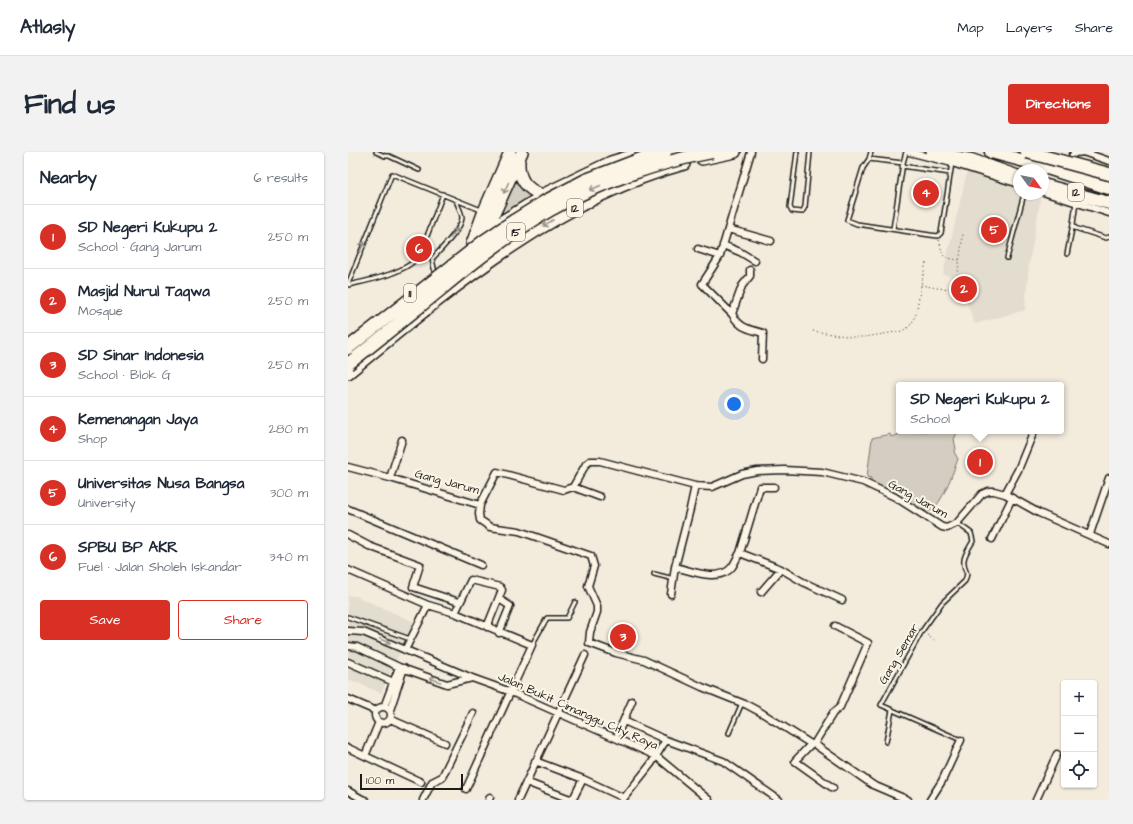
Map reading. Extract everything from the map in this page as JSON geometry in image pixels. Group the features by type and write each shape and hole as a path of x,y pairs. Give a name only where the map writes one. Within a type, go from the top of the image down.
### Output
{"highway":[{"name":"12","path":"485,234 542,195 611,162 644,152"},
{"name":"15","path":"348,348 484,241 544,202 586,180 646,157 665,152"},
{"name":"15","path":"348,364 486,252 550,210 596,187 654,167 695,155 712,152"},
{"name":"12","path":"485,265 546,224 602,195 645,176 673,167 735,152"},
{"path":"932,152 952,160 971,160 1013,176"},
{"path":"991,152 1032,163 1109,188"},
{"name":"12","path":"1039,153 1109,175"},
{"path":"1039,153 1109,167"},
{"path":"1039,153 1109,175"},
{"path":"517,154 522,179 528,188 542,195"},
{"path":"475,272 472,244 484,211 517,154"},
{"name":"11","path":"348,373 485,265 485,234 517,154"},
{"name":"12","path":"1049,183 1109,203"},
{"path":"1049,186 1109,203"},
{"name":"11","path":"348,342 485,234"}],"street":[{"path":"751,152 720,256 702,284 732,314 738,324 763,333 762,359"},
{"path":"907,152 952,160 1013,177"},
{"path":"1069,162 1074,153 1084,152 1109,161"},
{"path":"1049,194 1109,212"},
{"path":"728,229 771,241"},
{"path":"723,245 740,252 755,261"},
{"path":"698,248 720,256"},
{"path":"732,314 742,286 750,276 750,270"},
{"path":"1005,494 1018,470 1033,434"},
{"path":"390,478 402,440"},
{"name":"Gang Jarum","path":"348,467 480,505 497,472 564,490 573,487 586,464 590,461 600,461 695,486 712,487 742,474 757,471 784,470 822,472 869,485 895,497 942,527 947,528 957,523 982,494 989,491 994,491 1005,494 1050,518 1090,534 1094,538 1109,544"},
{"path":"1090,534 1109,478"},
{"path":"671,594 675,567 695,486"},
{"path":"573,487 600,497"},
{"path":"675,567 714,576 732,568 740,553 760,487 774,487"},
{"path":"992,539 1012,498"},
{"path":"480,505 480,520 490,527 519,531 591,556 594,566 588,586 597,606 597,612 590,632 589,643 616,653 644,660 702,688 742,703 762,713 813,744 873,784 908,800"},
{"path":"348,509 481,565"},
{"path":"348,535 369,546 420,565 409,598"},
{"path":"740,553 781,569 803,582 842,600"},
{"path":"761,592 781,569"},
{"path":"348,570 409,598 455,613 499,633 532,645 466,789"},
{"path":"348,576 359,576"},
{"path":"455,613 469,581 473,580 502,588 487,627"},
{"path":"413,586 459,602"},
{"path":"499,599 510,606 499,633"},
{"path":"405,650 428,605"},
{"path":"833,788 795,761 813,744 833,714 840,707 868,643 835,626"},
{"name":"Jalan Bukit Cimanggu City Raya","path":"348,631 363,632 472,678 511,692 656,756 709,800"},
{"path":"348,646 357,647 402,668 447,684 472,678"},
{"path":"518,800 585,655"},
{"path":"348,662 396,683"},
{"path":"386,708 402,668"},
{"path":"348,699 376,711"},
{"path":"618,733 632,701"},
{"path":"379,722 375,717 376,711 381,707 386,708 391,714 390,719"},
{"path":"423,800 432,782 442,777 472,713"},
{"path":"379,722 385,722 390,719"},
{"path":"390,719 445,743"},
{"path":"624,721 666,740 723,761 777,799"},
{"path":"365,756 379,722"},
{"path":"536,761 582,779 624,799 666,740"},
{"path":"930,800 942,781 961,740"},
{"path":"348,748 421,782"},
{"path":"1036,800 1057,754"},
{"path":"526,782 570,799 574,797 582,779"},
{"path":"348,791 365,800"}],"lane":[{"path":"376,152 389,156 419,170"},
{"path":"389,156 391,152"},
{"path":"797,152 790,207 792,211 802,212 805,207 810,152"},
{"path":"871,152 869,159 863,168 847,220 857,224 893,228 938,236 941,232 952,160"},
{"path":"893,228 903,165 907,152"},
{"path":"869,159 950,173"},
{"path":"348,284 392,174 484,211"},
{"path":"348,284 383,277 413,263 421,252 443,194"},
{"path":"435,273 432,258 456,231 462,217 456,200"},
{"path":"1007,258 1022,200"},
{"path":"1067,254 1076,202"},
{"path":"1073,224 1075,228 1079,230 1106,238 1109,237"},
{"name":"Gang Semar","path":"892,710 881,705 922,631 942,603 965,581 967,574 963,559 973,541 971,533 957,523"},
{"path":"654,574 674,579"},
{"path":"532,645 547,618 567,618 575,602"},
{"path":"348,617 410,639"},
{"path":"729,733 742,703"},
{"path":"886,742 892,710 961,740"}],"path":[{"path":"921,285 945,288 950,287 957,278 963,234"},
{"path":"938,236 943,256 945,258 959,260"},
{"path":"813,331 851,337 865,337 902,331 913,321 916,314 926,263"},
{"path":"922,631 936,642"}],"shaded area":[{"path":"519,169 536,193 488,231"},
{"path":"967,172 1013,186 1013,200 1040,200 1029,265 1025,310 975,324 966,302 950,289 952,277 943,274"},
{"path":"890,434 891,437 900,434 956,434 954,439 956,449 954,452 958,459 947,488 939,502 930,511 924,510 922,514 871,482 871,478 867,477 872,438"},
{"path":"348,596 356,596 414,622 381,693 348,679"}],"place":[{"name":"Kemenangan Jaya","path":"926,193"},
{"name":"Universitas Nusa Bangsa","path":"994,230"},
{"name":"SPBU BP AKR","path":"419,249"},
{"name":"Masjid Nurul Taqwa","path":"964,289"},
{"name":"SD Negeri Kukupu 2","path":"980,462"},
{"name":"SD Sinar Indonesia","path":"623,637"}]}
